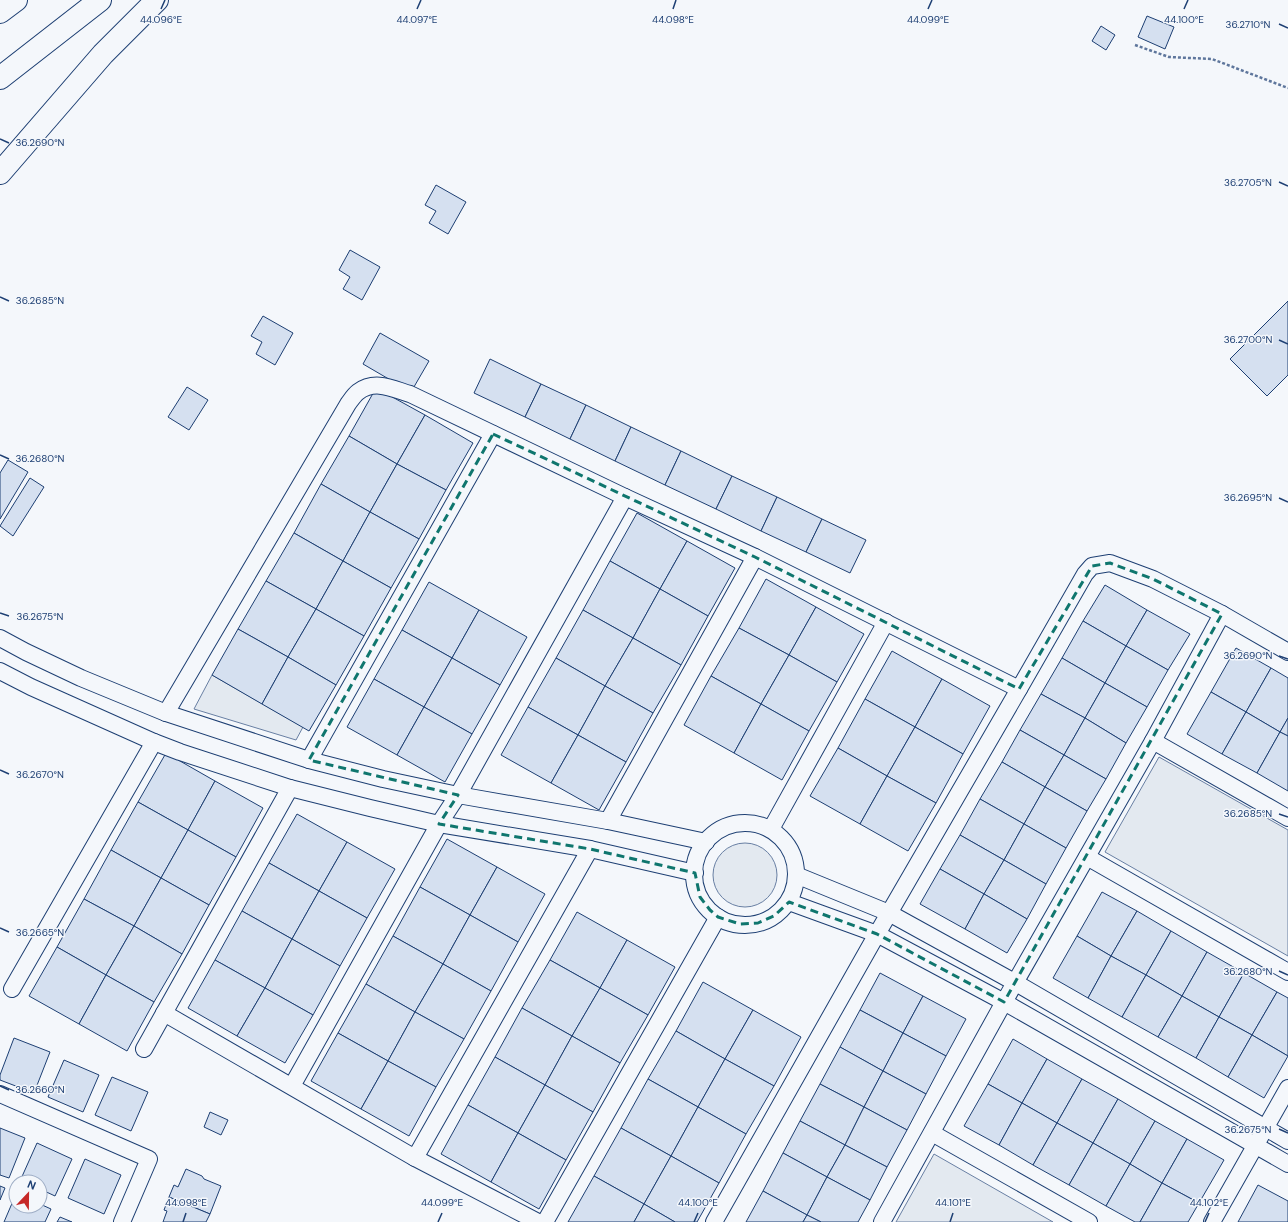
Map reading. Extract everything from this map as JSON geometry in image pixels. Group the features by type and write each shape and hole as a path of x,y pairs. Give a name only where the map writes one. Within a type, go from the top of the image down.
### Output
{"highway":[{"path":"0,12 16,0"},
{"path":"0,78 100,0"},
{"path":"0,172 103,54 157,0"}],"street":[{"path":"166,713 348,404 358,392 371,385 389,387 410,394 625,497 755,557 1020,689"},
{"path":"309,760 493,434"},
{"path":"292,1086 625,497"},
{"path":"608,821 755,557"},
{"path":"714,1222 877,934 1020,689 1085,574 1092,566 1110,563 1153,579 1222,614 1288,652"},
{"path":"882,1222 1004,1002 1016,984 1153,741 1222,614"},
{"path":"771,829 886,622"},
{"path":"0,638 81,678 166,713 309,760 383,779 608,821 706,842"},
{"path":"0,672 154,742 290,788 439,824 590,849 695,873"},
{"path":"1153,741 1288,818"},
{"path":"12,989 154,742"},
{"path":"144,1049 290,788"},
{"path":"739,823 756,824 771,829 784,840 793,855 796,875 794,889 789,902 774,916 758,923 740,924 718,917 710,910 700,897 695,881 695,865 700,849 710,836 724,827 739,823"},
{"path":"415,1158 590,849"},
{"path":"1087,857 1288,972"},
{"path":"796,875 890,913 1288,1141"},
{"path":"789,902 877,934 1004,1002 1288,1164"},
{"path":"545,1222 718,917"},
{"path":"164,1013 415,1158 538,1222"},
{"path":"1212,1222 1288,1088"},
{"path":"0,1094 149,1159 122,1222"},
{"path":"932,1133 1089,1222"}],"path":[{"path":"1135,45 1169,57 1212,59 1288,88"}],"highlighted area":[{"path":"493,434 755,557 1019,689 1092,566 1110,563 1153,579 1222,614 1004,1002 877,934 789,902 774,916 758,923 740,924 718,917 710,910 700,897 695,873 590,849 439,824 458,795 309,760"}],"shaded area":[{"path":"212,675 303,727 296,740 194,709"},
{"path":"1159,757 1288,830 1288,956 1105,852"},
{"path":"745,843 757,845 768,852 775,863 777,875 775,887 768,898 757,905 745,907 733,905 722,898 715,887 713,875 715,863 722,852 733,845"},
{"path":"934,1154 1053,1222 896,1222"}],"building":[{"path":"1147,16 1174,27 1165,49 1138,37"},
{"path":"1101,26 1115,35 1106,50 1092,41"},
{"path":"436,185 466,202 448,234 429,223 436,211 425,205"},
{"path":"350,250 380,267 362,300 343,289 350,277 339,270"},
{"path":"1288,301 1288,375 1267,396 1230,359"},
{"path":"263,316 293,333 275,365 256,354 262,342 251,336"},
{"path":"380,333 429,361 411,392 363,364"},
{"path":"490,359 541,384 525,417 474,393"},
{"path":"541,384 586,405 570,439 525,417"},
{"path":"187,387 208,400 189,430 168,417"},
{"path":"376,388 425,415 397,464 349,436"},
{"path":"586,405 631,427 615,461 570,439"},
{"path":"425,415 473,443 446,490 397,464"},
{"path":"631,427 681,451 665,485 615,461"},
{"path":"349,436 397,464 370,512 321,484"},
{"path":"681,451 732,476 716,509 665,485"},
{"path":"8,460 28,472 0,519 0,473"},
{"path":"397,464 446,490 419,539 370,512"},
{"path":"732,476 777,497 761,531 716,509"},
{"path":"30,478 44,487 13,536 0,526"},
{"path":"321,484 370,512 343,561 294,533"},
{"path":"777,497 822,519 806,552 761,531"},
{"path":"370,512 419,539 391,588 343,561"},
{"path":"637,513 687,541 660,589 610,561"},
{"path":"822,519 866,540 850,573 806,552"},
{"path":"294,533 343,561 316,609 266,581"},
{"path":"687,541 735,568 708,616 660,589"},
{"path":"343,561 391,588 364,636 316,609"},
{"path":"610,561 660,589 633,638 583,610"},
{"path":"766,579 816,607 789,655 739,628"},
{"path":"266,581 316,609 288,657 238,629"},
{"path":"429,582 479,610 452,658 402,630"},
{"path":"1105,585 1147,610 1126,646 1083,621"},
{"path":"660,589 708,616 681,665 633,638"},
{"path":"816,607 864,634 837,682 789,655"},
{"path":"316,609 364,636 336,685 288,657"},
{"path":"479,610 527,637 500,685 452,658"},
{"path":"583,610 633,638 605,686 556,658"},
{"path":"1147,610 1190,634 1168,670 1126,646"},
{"path":"1083,621 1126,646 1105,683 1062,658"},
{"path":"739,628 789,655 761,704 711,676"},
{"path":"238,629 288,657 262,704 212,675"},
{"path":"402,630 452,658 424,707 374,679"},
{"path":"633,638 681,665 653,713 605,686"},
{"path":"1126,646 1168,670 1147,707 1105,683"},
{"path":"1236,648 1271,668 1246,712 1211,692"},
{"path":"892,651 942,679 915,727 865,699"},
{"path":"789,655 837,682 809,731 761,704"},
{"path":"288,657 336,685 309,731 262,704"},
{"path":"452,658 500,685 472,734 424,707"},
{"path":"556,658 605,686 578,735 528,707"},
{"path":"1062,658 1105,683 1085,718 1041,694"},
{"path":"1271,668 1288,678 1288,718 1280,732 1246,712"},
{"path":"711,676 761,704 734,753 684,725"},
{"path":"374,679 424,707 397,755 347,727"},
{"path":"942,679 990,706 963,754 915,727"},
{"path":"1105,683 1147,707 1126,743 1085,718"},
{"path":"605,686 653,713 626,762 578,735"},
{"path":"1211,692 1246,712 1222,754 1187,734"},
{"path":"1041,694 1085,718 1064,755 1020,730"},
{"path":"865,699 915,727 887,776 838,748"},
{"path":"761,704 809,731 782,780 734,753"},
{"path":"424,707 472,734 445,782 397,755"},
{"path":"528,707 578,735 551,783 501,755"},
{"path":"1246,712 1280,732 1257,773 1222,754"},
{"path":"1085,718 1126,743 1106,779 1064,755"},
{"path":"1288,718 1288,736 1280,732"},
{"path":"915,727 963,754 936,803 887,776"},
{"path":"1020,730 1064,755 1045,787 1002,762"},
{"path":"1280,732 1288,736 1288,791 1257,773"},
{"path":"578,735 626,762 599,810 551,783"},
{"path":"838,748 887,776 860,824 810,796"},
{"path":"166,753 215,781 188,830 138,802"},
{"path":"1064,755 1106,779 1087,811 1045,787"},
{"path":"1002,762 1045,787 1024,824 980,799"},
{"path":"887,776 936,803 908,851 860,824"},
{"path":"215,781 263,808 236,857 188,830"},
{"path":"1045,787 1087,811 1066,848 1024,824"},
{"path":"980,799 1024,824 1004,860 960,835"},
{"path":"138,802 188,830 161,878 111,850"},
{"path":"297,814 347,842 319,891 269,863"},
{"path":"1024,824 1066,848 1046,884 1004,860"},
{"path":"188,830 236,857 209,905 161,878"},
{"path":"960,835 1004,860 984,894 940,869"},
{"path":"447,839 497,867 470,915 420,887"},
{"path":"347,842 395,869 367,918 319,891"},
{"path":"111,850 161,878 134,926 84,899"},
{"path":"1004,860 1046,884 1027,919 984,894"},
{"path":"269,863 319,891 292,939 242,911"},
{"path":"497,867 545,894 518,942 470,915"},
{"path":"940,869 984,894 965,929 920,904"},
{"path":"161,878 209,905 182,954 134,926"},
{"path":"420,887 470,915 443,964 393,936"},
{"path":"319,891 367,918 340,966 292,939"},
{"path":"1102,892 1137,911 1111,956 1077,936"},
{"path":"984,894 1027,919 1007,953 965,929"},
{"path":"84,899 134,926 106,975 57,947"},
{"path":"242,911 292,939 265,988 215,960"},
{"path":"1137,911 1171,931 1146,975 1111,956"},
{"path":"577,912 627,940 600,988 550,960"},
{"path":"470,915 518,942 491,991 443,964"},
{"path":"134,926 182,954 154,1002 106,975"},
{"path":"1171,931 1207,952 1182,996 1146,975"},
{"path":"393,936 443,964 415,1012 366,984"},
{"path":"1077,936 1111,956 1088,998 1053,978"},
{"path":"292,939 340,966 313,1015 265,988"},
{"path":"627,940 675,967 648,1015 600,988"},
{"path":"57,947 106,975 79,1024 29,996"},
{"path":"1207,952 1244,973 1219,1017 1182,996"},
{"path":"1111,956 1146,975 1122,1017 1088,998"},
{"path":"215,960 265,988 237,1036 188,1008"},
{"path":"550,960 600,988 572,1036 522,1008"},
{"path":"443,964 491,991 464,1039 415,1012"},
{"path":"880,973 923,996 903,1033 860,1010"},
{"path":"1244,973 1277,992 1252,1035 1219,1017"},
{"path":"106,975 154,1002 127,1051 79,1024"},
{"path":"1146,975 1182,996 1158,1037 1122,1017"},
{"path":"703,982 753,1010 725,1059 676,1031"},
{"path":"366,984 415,1012 388,1061 338,1033"},
{"path":"265,988 313,1015 285,1063 237,1036"},
{"path":"600,988 648,1015 620,1063 572,1036"},
{"path":"1277,992 1288,998 1288,1056 1252,1035"},
{"path":"923,996 966,1019 946,1056 903,1033"},
{"path":"1182,996 1219,1017 1196,1058 1158,1037"},
{"path":"522,1008 572,1036 545,1085 495,1057"},
{"path":"753,1010 801,1037 774,1086 725,1059"},
{"path":"860,1010 903,1033 883,1071 840,1047"},
{"path":"415,1012 464,1039 436,1087 388,1061"},
{"path":"1219,1017 1252,1035 1228,1077 1196,1058"},
{"path":"676,1031 725,1059 698,1107 648,1079"},
{"path":"338,1033 388,1061 361,1109 311,1081"},
{"path":"903,1033 946,1056 926,1094 883,1071"},
{"path":"1252,1035 1288,1056 1264,1098 1228,1077"},
{"path":"572,1036 620,1063 593,1112 545,1085"},
{"path":"14,1038 50,1052 34,1093 0,1080 0,1075"},
{"path":"1013,1039 1047,1059 1022,1103 988,1084"},
{"path":"840,1047 883,1071 864,1107 820,1084"},
{"path":"495,1057 545,1085 518,1133 468,1105"},
{"path":"725,1059 774,1086 746,1134 698,1107"},
{"path":"1047,1059 1082,1079 1057,1123 1022,1103"},
{"path":"64,1060 99,1075 83,1112 48,1097"},
{"path":"388,1061 436,1087 409,1136 361,1109"},
{"path":"883,1071 926,1094 907,1130 864,1107"},
{"path":"112,1077 148,1092 131,1131 95,1115"},
{"path":"648,1079 698,1107 671,1156 621,1128"},
{"path":"1082,1079 1118,1099 1093,1143 1057,1123"},
{"path":"820,1084 864,1107 845,1145 800,1121"},
{"path":"988,1084 1022,1103 999,1145 964,1126"},
{"path":"545,1085 593,1112 566,1160 518,1133"},
{"path":"1118,1099 1155,1121 1130,1164 1093,1143"},
{"path":"1022,1103 1057,1123 1033,1165 999,1145"},
{"path":"468,1105 518,1133 491,1182 441,1154"},
{"path":"698,1107 746,1134 719,1183 671,1156"},
{"path":"864,1107 907,1130 887,1167 845,1145"},
{"path":"210,1112 228,1120 221,1135 204,1127"},
{"path":"800,1121 845,1145 827,1177 783,1153"},
{"path":"1155,1121 1187,1139 1162,1183 1130,1164"},
{"path":"1057,1123 1093,1143 1069,1185 1033,1165"},
{"path":"0,1128 25,1138 11,1174 8,1174 8,1178 0,1175"},
{"path":"621,1128 671,1156 644,1204 594,1176"},
{"path":"518,1133 566,1160 539,1209 491,1182"},
{"path":"1187,1139 1224,1160 1199,1203 1162,1183"},
{"path":"37,1143 72,1159 55,1196 48,1193 48,1174 23,1174"},
{"path":"1093,1143 1130,1164 1106,1206 1069,1185"},
{"path":"845,1145 887,1167 870,1200 827,1177"},
{"path":"783,1153 827,1177 807,1215 763,1191"},
{"path":"671,1156 719,1183 697,1222 675,1222 644,1204"},
{"path":"85,1159 121,1175 104,1214 68,1198"},
{"path":"1130,1164 1162,1183 1140,1222 1135,1222 1106,1206"},
{"path":"186,1169 221,1186 210,1214 169,1197 174,1185 178,1187"},
{"path":"594,1176 644,1204 634,1222 568,1222"},
{"path":"827,1177 870,1200 858,1222 821,1222 807,1215"},
{"path":"1162,1183 1199,1203 1188,1222 1140,1222"},
{"path":"1258,1185 1288,1201 1288,1222 1238,1222"},
{"path":"0,1186 5,1188 0,1200"},
{"path":"763,1191 807,1215 803,1222 746,1222"},
{"path":"169,1197 210,1214 206,1222 163,1222 167,1211 164,1210"},
{"path":"644,1204 675,1222 634,1222"},
{"path":"48,1208 51,1209 45,1222 4,1222 8,1213 8,1214 48,1214"},
{"path":"807,1215 821,1222 803,1222"},
{"path":"60,1217 72,1222 57,1222"}]}
